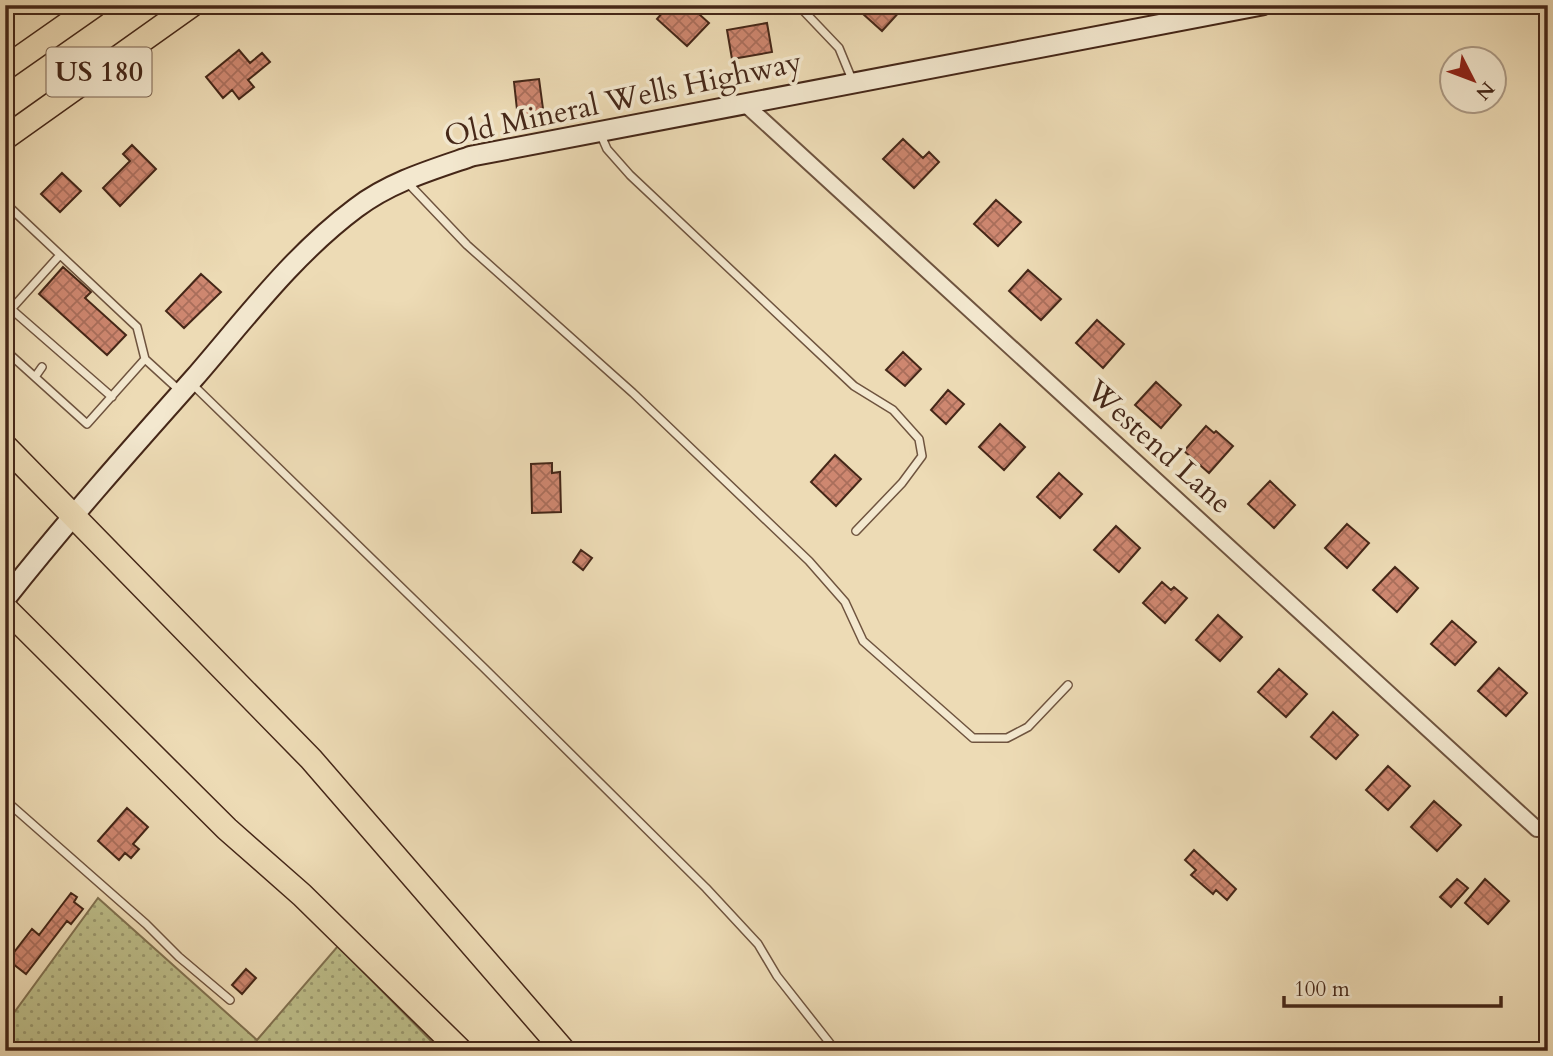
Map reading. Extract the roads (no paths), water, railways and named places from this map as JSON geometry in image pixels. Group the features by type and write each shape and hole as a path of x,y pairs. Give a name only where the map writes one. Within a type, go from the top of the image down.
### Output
{"main road":[{"name":"US 180","path":"5,68 95,5"},
{"name":"US 180","path":"5,138 192,5"},
{"path":"5,446 212,654 311,759 564,1051"},
{"path":"5,608 227,829 302,895 461,1051"}],"street":[{"name":"Old Mineral Wells Highway","path":"5,599 72,515 276,281 314,242 357,206 404,179 472,156 1262,5"},
{"name":"Westend Lane","path":"745,104 1538,829"}],"lane":[{"path":"798,5 839,48 853,83"},
{"path":"600,132 607,149 630,175 854,386 893,410 919,439 922,456 902,483 856,531"},
{"path":"404,179 467,245 633,393 809,561 845,602 863,641 973,738 1007,738 1028,727 1068,685"},
{"path":"5,203 137,327 145,359 185,387 464,648 706,888 758,944 777,976 836,1051"},
{"path":"5,316 60,255"},
{"path":"11,309 72,368 90,378 112,397"},
{"path":"5,350 87,424 145,359"},
{"path":"18,362 25,353"},
{"path":"35,377 43,367"},
{"path":"83,386 90,378"},
{"path":"51,391 58,383"},
{"path":"66,405 73,397"},
{"path":"5,800 230,1000"}]}
